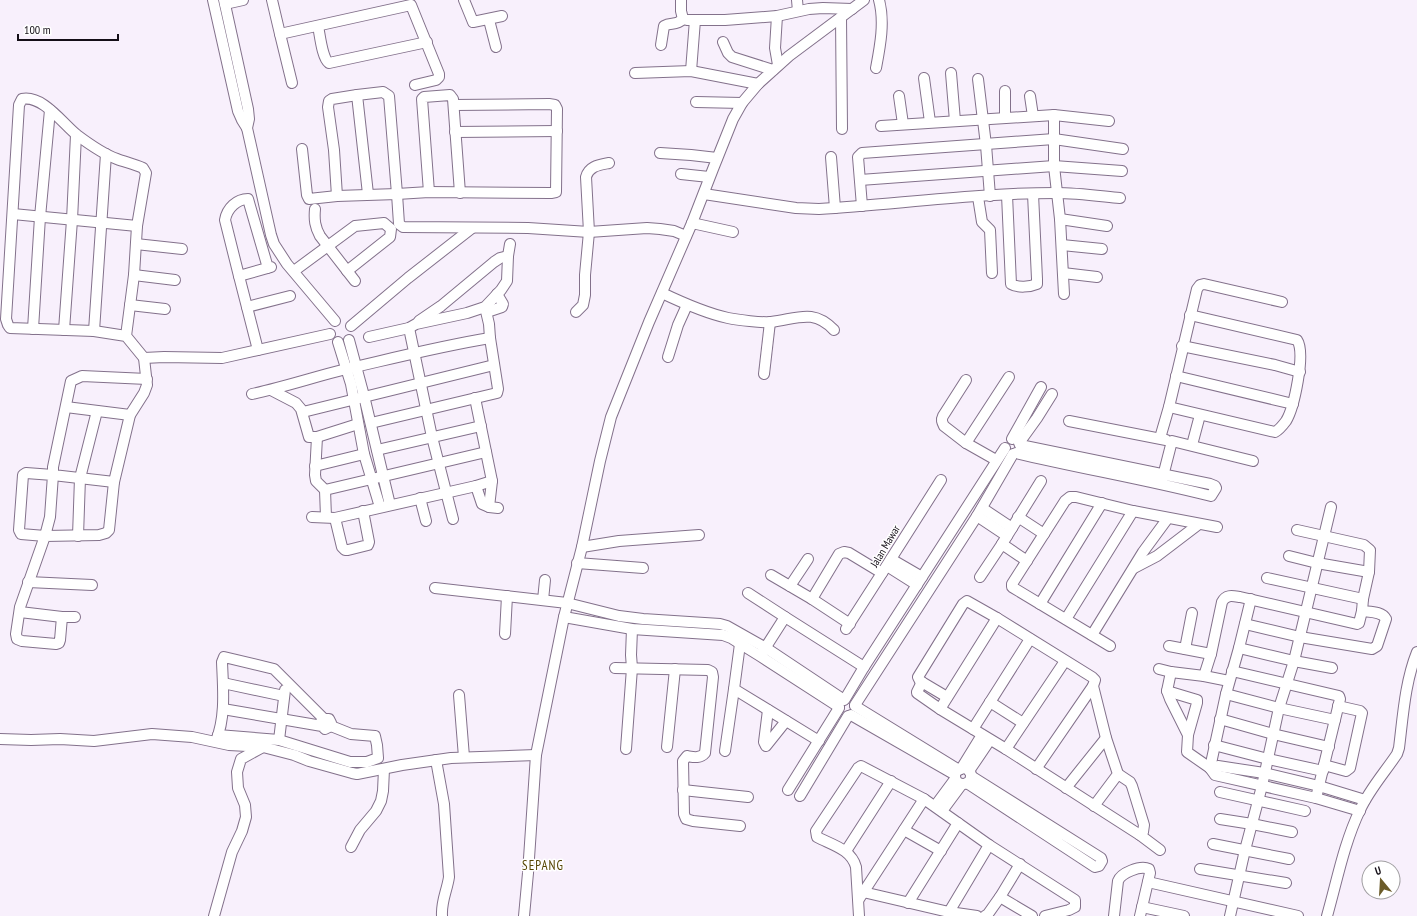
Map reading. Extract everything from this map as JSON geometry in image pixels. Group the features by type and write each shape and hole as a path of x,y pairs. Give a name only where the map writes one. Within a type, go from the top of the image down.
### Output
{"street":[{"path":"213,0 238,111 248,128"},
{"path":"243,0 224,2 248,109 248,128 271,235 280,254 335,321"},
{"path":"272,0 292,83"},
{"path":"464,0 473,22 489,20 502,16"},
{"path":"682,0 681,11 683,19"},
{"path":"797,0 798,11"},
{"path":"524,916 536,755 567,603 582,547 611,417 704,194 717,158 742,103 758,84 804,44 864,0"},
{"path":"876,68 880,44 882,12 879,0"},
{"path":"280,34 318,26 411,2 438,69 439,77 436,80 415,85"},
{"path":"661,45 664,26 675,24 683,19 726,20 777,16 798,11 823,8 852,9"},
{"path":"776,68 775,48 777,16"},
{"path":"841,17 842,129"},
{"path":"489,20 496,47"},
{"path":"692,71 695,20"},
{"path":"318,26 324,54 329,63 427,42"},
{"path":"724,42 728,53 732,57 776,68"},
{"path":"635,73 692,71 758,84"},
{"path":"951,73 955,121"},
{"path":"924,78 930,122"},
{"path":"978,79 986,145 990,196"},
{"path":"337,196 334,150 328,107 329,102 332,99 383,92 389,96 400,226 528,228 589,232 647,228 660,229 686,236"},
{"path":"1005,92 1005,117"},
{"path":"357,95 368,194"},
{"path":"429,192 422,99 424,97 450,95 454,99 460,193"},
{"path":"899,96 903,124"},
{"path":"1030,96 1033,116"},
{"path":"114,482 26,472 22,478 19,530 21,534 78,536 99,535 106,533 108,530 114,482 130,415 144,393 147,385 146,358 126,336 94,331 10,328 8,325 6,319 12,214 19,105 22,99 28,98 37,101 50,110 76,134 106,154 143,168 146,173 137,226 134,275 126,336"},
{"path":"696,102 742,103"},
{"path":"302,149 307,195 309,198 429,192 556,192 557,109 555,105 454,105"},
{"path":"33,329 40,217 50,110"},
{"path":"881,126 1054,115 1109,122"},
{"path":"1054,115 1054,166 1058,193 1064,294"},
{"path":"455,132 557,131"},
{"path":"64,330 72,220 76,134"},
{"path":"862,206 858,157 862,153 1054,139 1123,149"},
{"path":"660,153 717,158"},
{"path":"94,331 103,223 106,154"},
{"path":"831,157 836,208"},
{"path":"576,312 583,305 585,300 589,232 586,177 588,172 598,165 609,163"},
{"path":"860,180 1054,166 1122,170"},
{"path":"681,174 709,178"},
{"path":"704,194 796,208 819,209 990,196 1058,193 1120,198"},
{"path":"1007,195 1011,284 1014,286 1032,286 1037,284 1033,194"},
{"path":"978,197 982,222 990,230 992,273"},
{"path":"239,276 269,267 247,199 234,204 225,218 239,276 258,350"},
{"path":"315,209 314,221 316,229 355,281"},
{"path":"12,214 137,226"},
{"path":"1060,219 1107,226"},
{"path":"294,271 355,226 379,223 388,225 391,228 390,237 347,271"},
{"path":"692,223 733,232"},
{"path":"351,326 414,273 472,228"},
{"path":"136,244 182,249"},
{"path":"371,423 497,393 498,389 486,310 507,282 510,244"},
{"path":"1062,245 1102,250"},
{"path":"413,326 441,306 494,262 500,258 508,256"},
{"path":"1063,273 1097,278"},
{"path":"134,275 175,280"},
{"path":"1160,438 1169,407 1190,315 1197,289 1200,285 1202,284 1282,302"},
{"path":"662,293 687,305 729,318 770,322 796,317 813,316 827,322 834,330"},
{"path":"247,307 290,296"},
{"path":"130,305 165,309"},
{"path":"668,357 678,325 687,305"},
{"path":"369,337 471,312 486,310"},
{"path":"1169,407 1275,432 1286,421 1293,404 1300,372 1300,346 1297,340 1190,315"},
{"path":"344,320 351,326 352,335 344,341 333,339 330,334 331,326 335,321 344,320"},
{"path":"764,374 770,322"},
{"path":"413,326 414,353 420,383 453,519"},
{"path":"146,358 164,357 215,359 230,357 330,334"},
{"path":"252,394 414,353 490,338"},
{"path":"344,341 351,368 354,399 364,454 372,480 385,506"},
{"path":"1182,346 1275,365 1300,372"},
{"path":"302,412 494,365"},
{"path":"351,368 364,396 371,423 384,477 385,506"},
{"path":"62,617 59,643 22,641 17,639 16,634 20,612 28,582 45,536 50,517 53,467 72,381 77,377 82,376 147,379"},
{"path":"966,443 1009,376"},
{"path":"1176,376 1293,404"},
{"path":"966,380 942,420 944,426 966,443 996,460"},
{"path":"800,796 852,710 980,512 1014,447 1041,387"},
{"path":"271,390 296,403 302,412 307,435 310,438 358,424"},
{"path":"788,790 864,667 996,460 1014,447 1040,414 1052,394"},
{"path":"475,398 492,482 494,508 482,504 476,486"},
{"path":"66,407 130,415"},
{"path":"78,536 80,478 97,411"},
{"path":"1192,445 1200,415"},
{"path":"1069,421 1160,438 1253,461"},
{"path":"377,450 481,426"},
{"path":"317,437 314,476 316,481 325,490 330,517 342,547 345,550 368,545 369,542 363,511"},
{"path":"1014,447 1162,479 1172,441"},
{"path":"325,490 486,452"},
{"path":"315,466 364,454"},
{"name":"Jalan Mawar","path":"812,599 848,626 941,480"},
{"path":"980,577 1041,481"},
{"path":"312,517 330,517 363,511 492,482"},
{"path":"1110,646 1012,587 1012,584 1065,501 1070,497 1076,497 1133,511 1217,527"},
{"path":"420,498 426,521"},
{"path":"1040,604 1102,503"},
{"path":"1230,916 1245,850 1259,800 1279,708 1294,661 1331,507"},
{"path":"1066,619 1133,511"},
{"path":"980,512 1007,536 1027,561"},
{"path":"1018,518 1044,534"},
{"path":"1092,635 1144,552 1168,518"},
{"path":"1134,568 1157,556 1199,524"},
{"path":"1204,676 1211,654 1224,598 1228,596 1251,599 1357,624 1359,623 1369,572 1370,550 1364,545 1297,530"},
{"path":"582,547 619,541 699,535"},
{"path":"771,574 812,599 839,554 844,552 887,566 919,581"},
{"path":"1289,556 1317,563 1369,572"},
{"path":"790,586 808,559"},
{"path":"577,563 643,568"},
{"path":"1267,578 1363,599"},
{"path":"543,600 545,580"},
{"path":"28,582 92,585"},
{"path":"435,588 567,603 619,616 697,628 723,635 740,644 763,652"},
{"path":"748,593 864,667"},
{"path":"505,634 507,596"},
{"path":"1210,768 1229,681 1251,599"},
{"path":"947,696 922,682 918,679 918,675 964,603 969,602 1092,677 1095,680 1093,686 1036,769"},
{"path":"594,622 598,611"},
{"path":"1245,624 1300,636 1372,649 1376,648 1386,619 1385,616 1362,611"},
{"path":"20,612 75,617"},
{"path":"1185,649 1192,613"},
{"path":"617,627 619,616"},
{"path":"564,617 632,629 697,628 720,624 727,626 763,652 842,704"},
{"path":"763,652 785,618"},
{"path":"940,709 997,618"},
{"path":"626,748 632,668 630,655 632,629"},
{"path":"972,729 1030,639"},
{"path":"725,751 740,644"},
{"path":"1169,646 1211,654"},
{"path":"1239,648 1332,668"},
{"path":"1327,916 1350,835 1360,811 1365,800 1393,760 1399,748 1410,674 1417,652"},
{"path":"217,739 223,709 222,662 224,657 272,667 277,670 325,724"},
{"path":"1006,749 1065,661"},
{"path":"615,668 708,670 712,672 713,677 705,753 699,758 687,756 684,758 682,766 684,814 686,819 693,821 740,826"},
{"path":"667,747 675,669"},
{"path":"1159,669 1229,681"},
{"path":"1232,671 1336,695 1340,699 1316,798"},
{"path":"1171,672 1167,690 1188,735"},
{"path":"279,740 286,680"},
{"path":"922,682 917,694 1140,834 1160,850"},
{"path":"223,683 284,696"},
{"path":"1093,686 1106,738 1118,774 1130,782 1132,786 1144,824 1143,832 1140,834"},
{"path":"734,689 818,741"},
{"path":"1167,690 1197,700 1188,735 1186,750 1210,768 1215,775 1316,798 1360,811"},
{"path":"1226,694 1279,708 1335,720"},
{"path":"459,695 464,756"},
{"path":"842,704 851,700 852,710"},
{"path":"990,702 1023,723"},
{"path":"842,704 842,714 852,710"},
{"path":"1214,745 1268,759 1346,771 1350,768 1362,712 1338,706"},
{"path":"0,739 60,739 94,741 152,734 217,739 279,740 350,762 367,762 378,758 375,736 351,734 325,724 281,719 223,709"},
{"path":"768,710 765,745 767,746 786,721"},
{"path":"852,710 1101,858 1102,861 1099,866 1095,867 962,776"},
{"path":"1220,719 1273,734 1329,747"},
{"path":"938,809 962,776 986,738"},
{"path":"1066,788 1106,738"},
{"path":"217,739 229,745 263,747 352,773 361,773 464,756 536,755"},
{"path":"214,916 232,852 242,831 246,817 245,805 238,788 237,772 241,759 251,752 263,747"},
{"path":"436,760 444,804 450,877 442,902 442,916"},
{"path":"859,916 861,895 854,860 846,851 817,837 816,831 858,768 861,766 924,799 989,845 1075,900 1075,907 1045,916"},
{"path":"1210,768 1218,766 1264,773 1319,786 1365,800"},
{"path":"351,847 360,830 376,811 381,800 384,769"},
{"path":"1094,806 1118,774"},
{"path":"846,851 891,781"},
{"path":"683,790 748,797"},
{"path":"1220,792 1305,811"},
{"path":"861,895 924,799"},
{"path":"1220,819 1292,832"},
{"path":"908,903 958,823"},
{"path":"904,830 941,851"},
{"path":"1213,844 1289,860"},
{"path":"949,912 989,845"},
{"path":"986,916 1000,897 1020,864"},
{"path":"1114,916 1118,882 1122,875 1147,868 1150,873 1141,912 1184,916"},
{"path":"1200,869 1286,883"},
{"path":"1148,882 1298,916"},
{"path":"861,895 977,916"},
{"path":"1000,897 1019,912 1032,916"}],"district":[{"name":"SEPANG","path":"543,865"}]}
